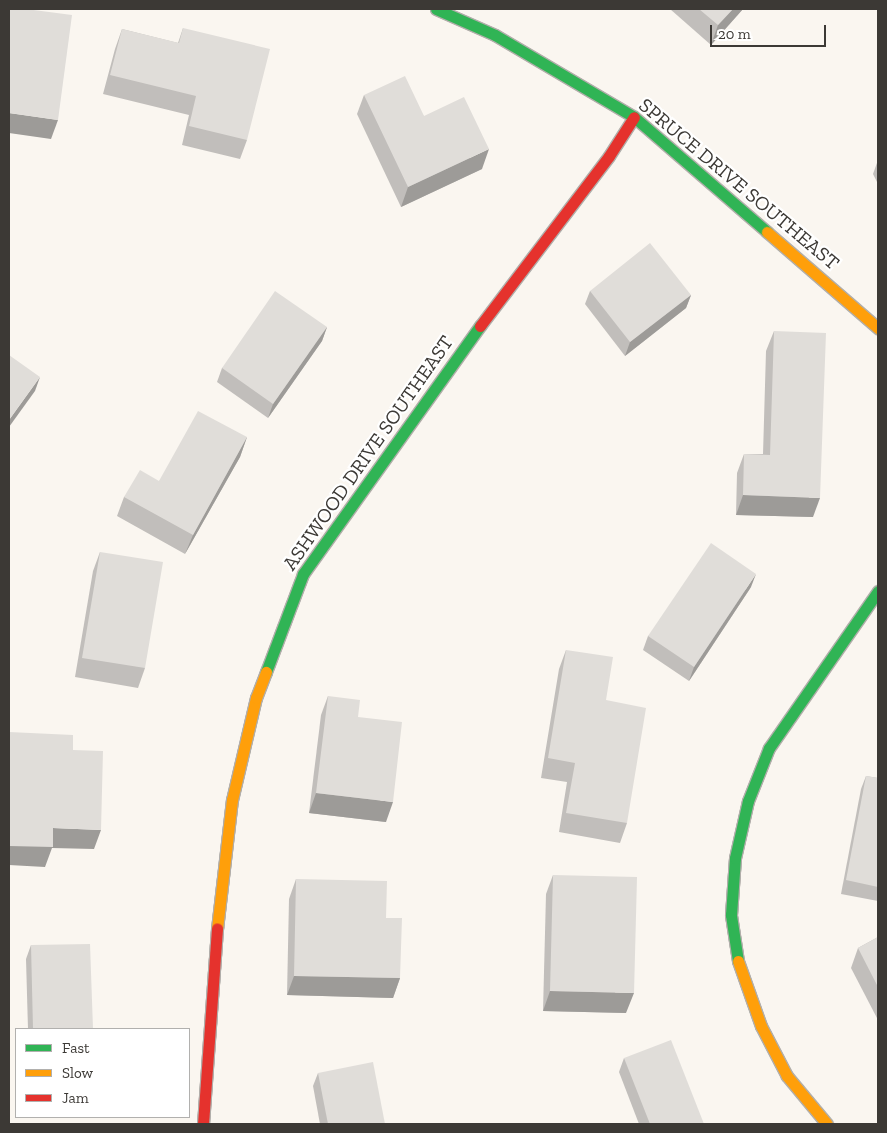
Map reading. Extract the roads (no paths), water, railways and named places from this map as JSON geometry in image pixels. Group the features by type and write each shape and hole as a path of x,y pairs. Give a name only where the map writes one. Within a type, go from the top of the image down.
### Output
{"street":[{"name":"SPRUCE DRIVE SOUTHEAST","path":"436,9 495,35 634,117 878,328"},
{"name":"ASHWOOD DRIVE SOUTHEAST","path":"203,1124 212,969 232,800 256,698 303,574 438,382 609,156 634,117"},
{"path":"827,1124 787,1076 761,1026 740,973 730,915 735,858 748,801 769,748 800,699 878,591"}]}
